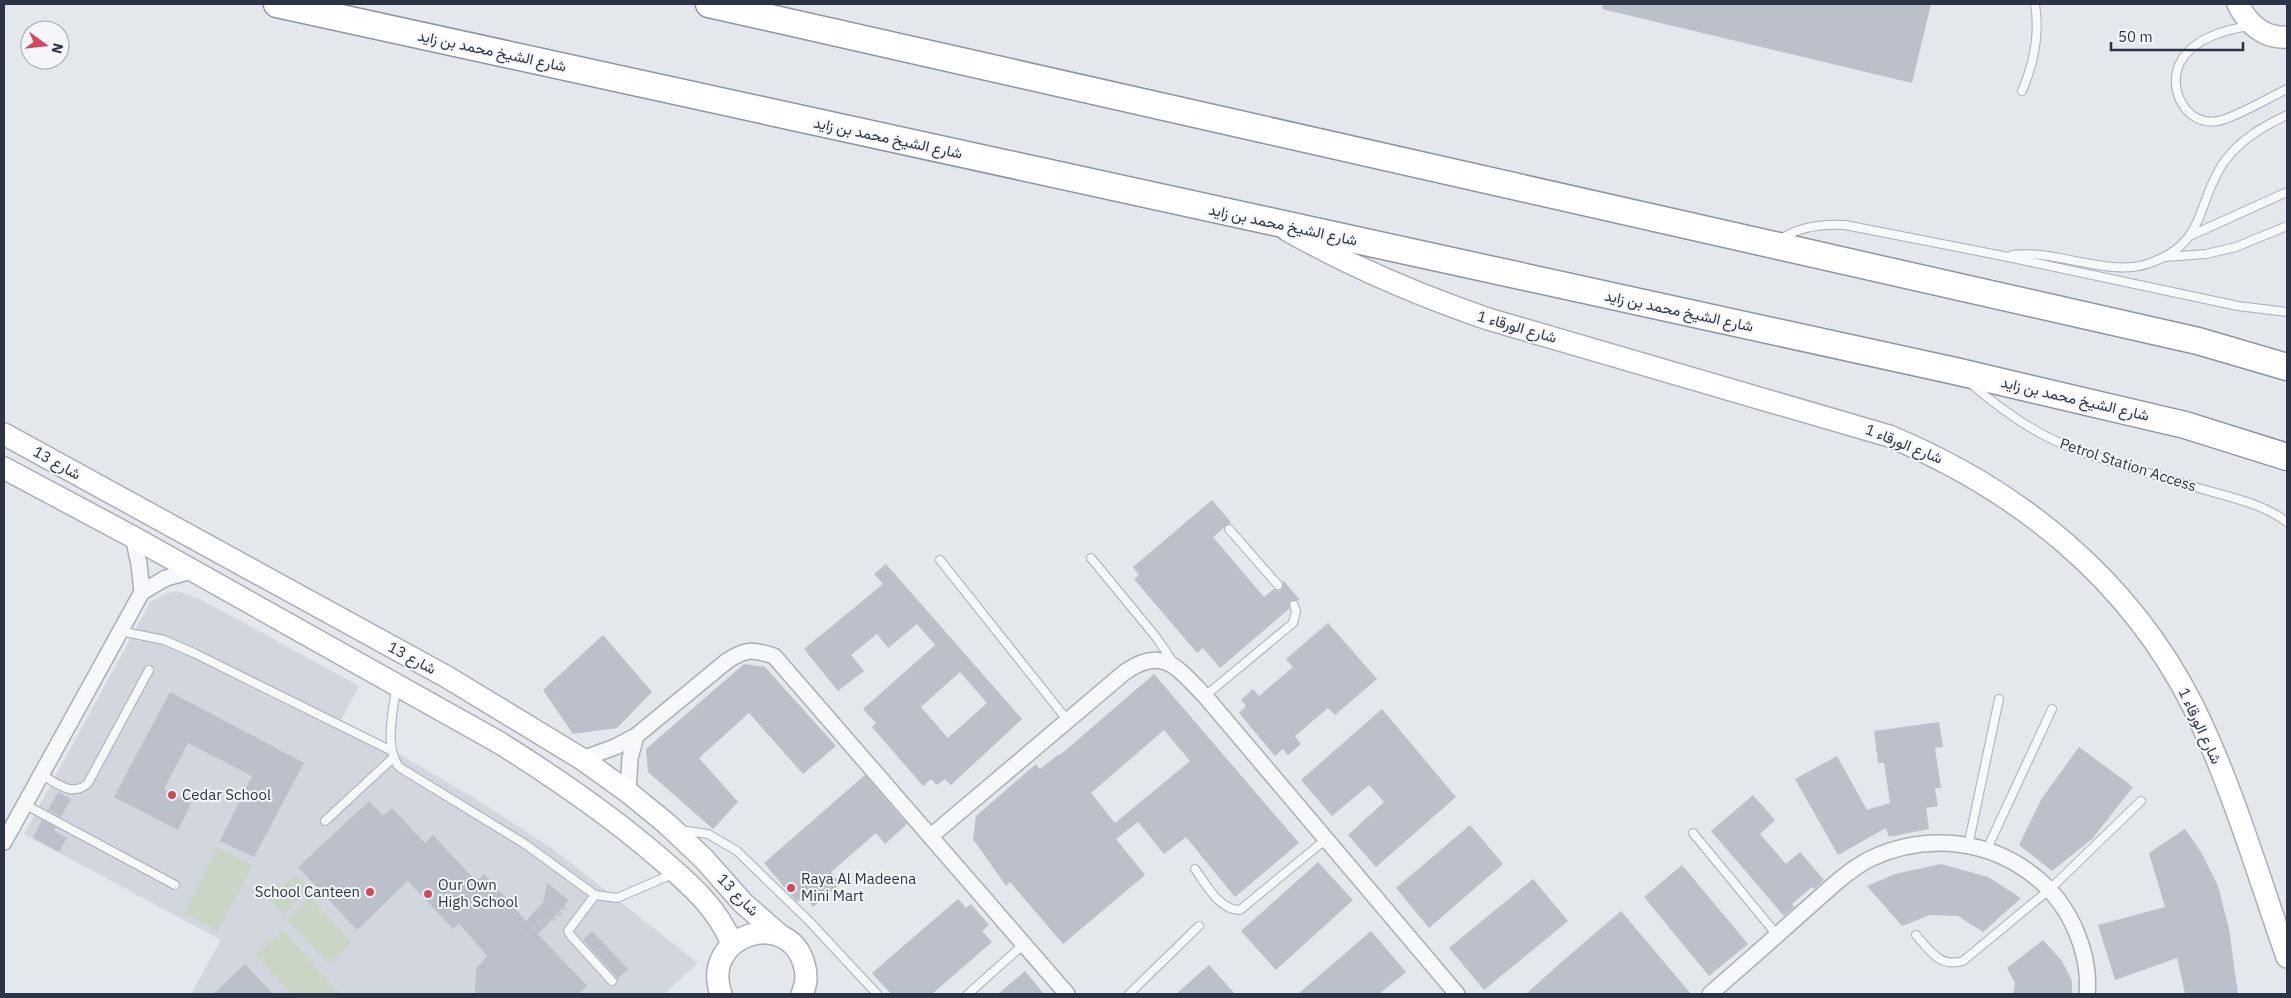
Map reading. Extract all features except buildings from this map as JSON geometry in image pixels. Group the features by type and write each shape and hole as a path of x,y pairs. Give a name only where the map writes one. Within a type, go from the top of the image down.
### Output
{"highway":[{"name":"شارع الشيخ محمد بن زايد","path":"277,4 1276,224 1956,370 2185,426 2287,457"},
{"path":"709,4 880,41 2198,341 2287,367"},
{"path":"790,4 880,41"}],"street":[{"path":"2238,4 2253,26 2268,34 2287,37"},
{"name":"شارع الورقاء 1","path":"1276,224 1358,268 1444,304 1488,319 1889,436 1952,464 2011,500 2039,520 2090,566 2136,618 2175,675 2200,720 2220,768 2287,957"},
{"name":"شارع 13","path":"4,434 360,631 447,677 582,759 628,792 674,830 704,859 743,903 794,946 803,959 806,974 806,993"},
{"name":"شارع 13","path":"4,468 133,537 500,743 550,774 594,805 677,872 709,905 723,925 732,944"},
{"path":"133,537 139,564 142,592"},
{"path":"4,842 142,592 166,578 192,571"},
{"path":"582,759 615,748 636,736 727,661 741,652 758,650 774,656 1067,994"},
{"path":"931,836 1140,662 1158,660 1175,666 1206,696 1325,840 1457,994"},
{"path":"628,792 630,758 636,736"},
{"path":"1710,994 1839,880 1872,858 1909,845 1948,842 1987,849 2023,866 2050,889 2072,921 2084,955 2087,994"},
{"path":"718,992 718,969 732,944 739,939 756,933 765,932 782,937"}],"lane":[{"path":"2022,91 2033,60 2036,44 2035,4"},
{"path":"2253,26 2218,34 2192,48 2181,60 2175,74 2175,90 2182,104 2192,116 2204,121 2217,121 2287,89"},
{"path":"2192,235 2223,164 2235,148 2250,135 2287,115"},
{"path":"2003,256 2032,254 2128,267 2146,264 2163,257 2181,246 2192,235 2287,192"},
{"path":"1774,244 1787,235 1807,227 1828,224 1845,225 2003,256 2238,306 2287,312"},
{"path":"2163,257 2206,254 2236,247 2287,226"},
{"name":"Petrol Station Access","path":"1956,370 1994,404 2028,426 2064,445 2102,459 2253,505 2280,516 2287,522"},
{"path":"1229,529 1278,585"},
{"path":"1091,558 1156,637 1175,666"},
{"path":"940,560 1068,721"},
{"path":"1206,696 1293,623 1296,611 1294,604"},
{"path":"120,631 164,640 194,653 392,755"},
{"path":"41,774 71,790 83,788 88,783 149,670"},
{"path":"396,686 392,723 392,755 399,768 525,844 595,895 617,898 677,872"},
{"path":"1968,846 1998,699"},
{"path":"1987,849 2052,709"},
{"path":"325,821 392,755"},
{"path":"1916,935 1936,958 1944,963 1953,964 1963,961 2050,889 2140,801"},
{"path":"24,804 175,885"},
{"path":"674,830 687,830 708,834 737,851 810,922 877,994"},
{"path":"1693,833 1777,935"},
{"path":"1194,869 1224,906 1231,910 1240,910 1325,840"},
{"path":"595,895 568,931 570,936 612,981"},
{"path":"1129,994 1199,926"},
{"path":"968,994 1024,944"}],"path":[{"path":"526,935 540,921 555,919 566,908"}],"shaded area":[{"path":"176,591 200,599 359,686 341,720 474,798 553,849 698,963 664,994 191,994 221,940 24,834 151,601"}],"green space":[{"path":"217,847 253,865 218,931 184,913"},
{"path":"296,874 310,889 283,915 269,899"},
{"path":"310,897 352,943 329,964 287,919"},
{"path":"283,930 340,994 291,994 255,955"}],"place":[{"name":"Cedar School","path":"172,795"},
{"name":"Raya Al Madeena Mini Mart","path":"791,888"},
{"name":"School Canteen","path":"370,892"},
{"name":"Our Own High School","path":"428,894"}]}
